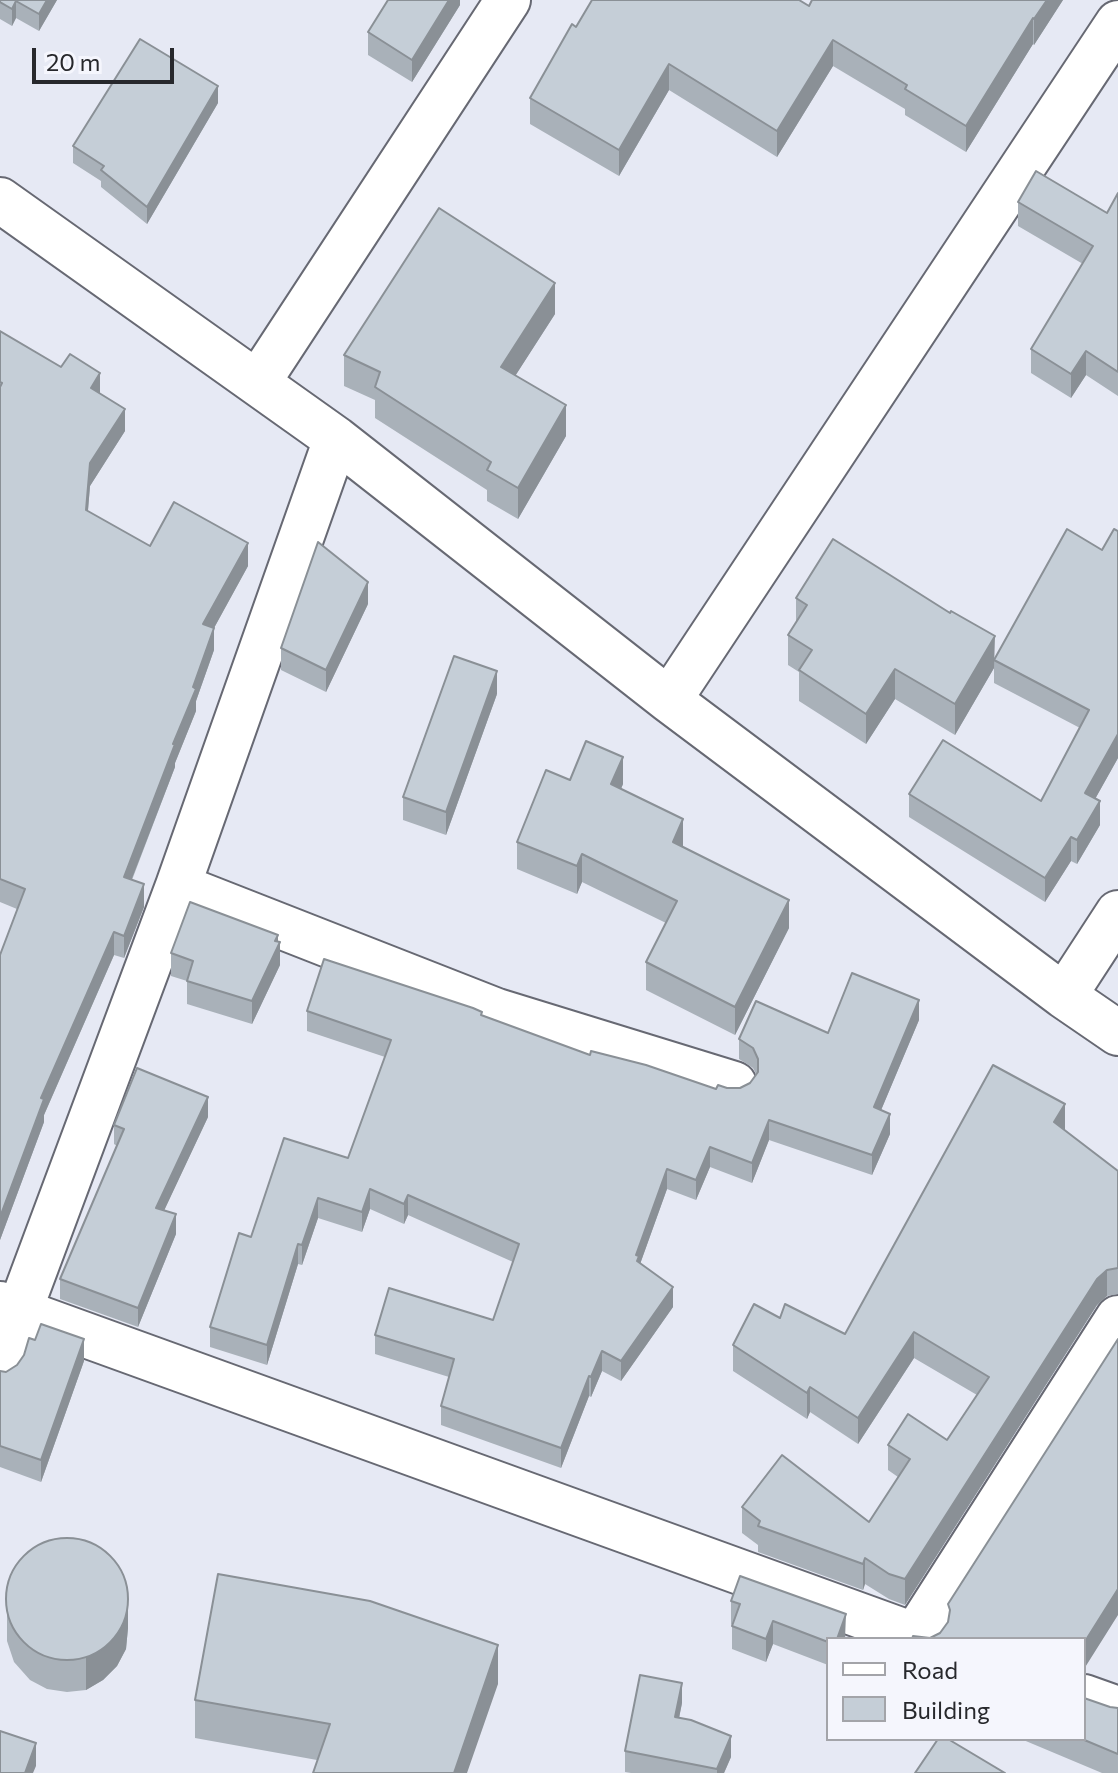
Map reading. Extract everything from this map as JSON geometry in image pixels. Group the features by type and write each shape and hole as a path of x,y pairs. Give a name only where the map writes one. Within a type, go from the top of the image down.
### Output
{"street":[{"path":"258,382 508,0"},
{"path":"669,700 1118,23"},
{"path":"0,200 336,439 669,700 1064,996 1118,1033"},
{"path":"0,1369 10,1308 178,886 336,439"},
{"path":"178,886 497,1011 734,1084"},
{"path":"1064,996 1118,913"},
{"path":"10,1308 920,1637 1118,1318"},
{"path":"1086,1698 1118,1709"}],"building":[{"path":"0,0 47,0 39,14 16,1 12,9"},
{"path":"388,0 449,0 412,60 368,32"},
{"path":"592,0 799,0 809,6 812,0 1047,0 966,126 833,40 777,131 669,64 619,150 530,98 572,24 576,27"},
{"path":"140,39 218,86 147,207 101,170 104,166 73,146"},
{"path":"1036,171 1107,213 1118,193 1118,372 1086,351 1071,374 1031,349 1093,246 1018,202"},
{"path":"439,208 555,283 501,367 566,405 518,488 487,470 491,462 375,387 380,372 344,355"},
{"path":"0,331 61,367 70,354 100,373 91,388 125,409 90,463 86,510 150,546 174,502 248,543 203,624 214,628 193,687 196,689 124,877 144,884 124,936 114,932 41,1098 44,1099 0,1217 0,955 25,889 0,879"},
{"path":"1067,529 1102,550 1114,529 1118,531 1118,734 1085,793 1100,801 1077,840 1071,837 1045,878 909,794 943,740 1041,801 1089,710 994,660"},
{"path":"833,539 950,613 995,636 955,704 895,669 866,714 799,670 812,650 788,635 807,605 796,598"},
{"path":"318,542 368,582 326,670 281,648"},
{"path":"454,656 497,671 446,812 403,797"},
{"path":"586,741 623,757 611,784 683,819 673,842 789,900 735,1007 646,962 677,901 582,854 577,866 517,842 546,770 570,780"},
{"path":"190,902 278,935 275,941 280,942 252,1001 187,981 193,961 171,953"},
{"path":"324,959 473,1008 482,1012 481,1015 590,1055 591,1051 646,1065 716,1089 718,1085 740,1088 750,1083 758,1072 758,1059 753,1048 739,1039 756,1001 828,1033 852,973 919,1000 874,1107 890,1114 872,1155 769,1120 752,1163 710,1147 696,1180 667,1169 636,1255 639,1256 637,1261 673,1287 621,1361 602,1351 561,1448 441,1406 454,1359 375,1335 389,1288 493,1320 519,1244 408,1195 404,1204 370,1189 362,1212 318,1198 302,1245 298,1244 267,1345 210,1327 239,1233 251,1237 284,1138 348,1158 391,1040 307,1011"},
{"path":"993,1065 1065,1104 1054,1122 1118,1171 1118,1268 1107,1270 1097,1279 905,1579 889,1574 865,1558 863,1564 758,1526 760,1521 742,1507 782,1455 869,1522 910,1459 888,1445 908,1414 947,1440 989,1377 914,1332 858,1418 810,1387 807,1393 733,1345 754,1304 780,1318 785,1304 845,1334"},
{"path":"137,1068 208,1097 156,1208 176,1214 138,1308 60,1279 124,1129 114,1125"},
{"path":"41,1324 84,1339 41,1460 0,1446 0,1371 6,1372 17,1365 29,1338 35,1340"},
{"path":"1118,1339 1118,1589 1086,1640 1086,1637 932,1637 940,1633 948,1622 948,1604"},
{"path":"67,1538 90,1543 110,1556 123,1576 128,1599 123,1622 110,1642 90,1655 67,1660 44,1655 24,1642 11,1622 6,1599 11,1576 24,1556 44,1543"},
{"path":"218,1574 370,1601 498,1645 454,1773 313,1773 330,1724 195,1700"},
{"path":"740,1576 846,1614 838,1637 826,1637 826,1641 773,1621 766,1639 732,1626 740,1604 731,1601"},
{"path":"640,1675 682,1683 675,1717 731,1736 717,1769 625,1751"},
{"path":"1086,1699 1118,1708 1118,1754 1086,1741"},
{"path":"0,1731 36,1743 25,1773 0,1773"},
{"path":"937,1741 951,1741 1005,1773 915,1773"}]}
